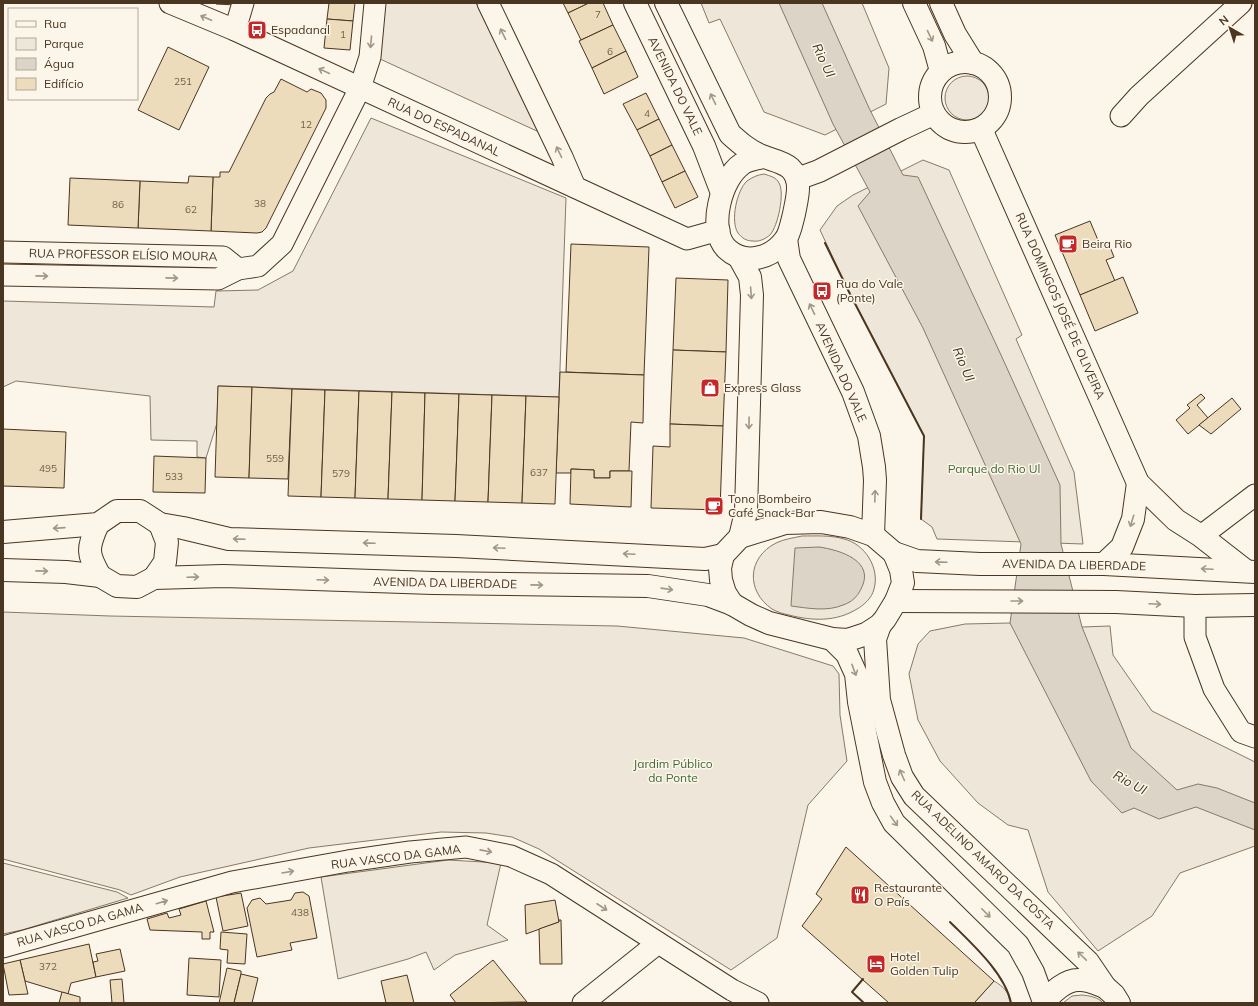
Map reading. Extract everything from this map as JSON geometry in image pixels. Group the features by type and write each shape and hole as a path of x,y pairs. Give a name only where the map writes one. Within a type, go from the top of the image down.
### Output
{"main road":[{"name":"AVENIDA DO VALE","path":"635,3 704,146 722,193"},
{"path":"666,3 730,134 744,147 762,157 775,160 789,168 798,179 819,171 933,114"},
{"path":"914,3 934,46 940,71"},
{"path":"941,3 955,34 973,62"},
{"path":"961,62 973,62 984,67 993,76 999,87 1000,99 998,111 991,121 981,129 960,133 949,130 940,123 933,114 929,103 929,92 933,81 940,71 950,65 961,62"},
{"name":"RUA DOMINGOS JOSÉ DE OLIVEIRA","path":"981,129 1138,483 1176,520 1250,571"},
{"path":"740,537 746,512 752,295 750,277 739,257 727,249 720,239 717,219 722,193 731,176 742,164 762,157"},
{"name":"AVENIDA DO VALE","path":"739,257 757,259 773,252 786,239 793,218 798,193 798,179"},
{"name":"AVENIDA DO VALE","path":"786,239 789,259 853,392 869,436 875,480 873,535"},
{"path":"1104,564 1122,547 1133,519 1138,483"},
{"path":"3,532 98,524 117,511 140,511 160,524 229,539 464,547 705,559 723,555 720,568 721,580 725,593 732,604"},
{"name":"AVENIDA DA LIBERDADE","path":"723,555 740,537 785,523 820,522 850,527 873,535 894,553 917,561 980,564 1104,564 1250,571"},
{"path":"98,524 90,541 91,560 100,576"},
{"name":"AVENIDA DA LIBERDADE","path":"154,578 165,562 167,549 167,542 160,524"},
{"name":"AVENIDA DA LIBERDADE","path":"3,570 66,572 100,576 117,586 137,587 154,578 223,576 433,583 648,586 708,595 732,604 751,615 769,622 832,639 848,640 866,634 880,624 885,619 896,601 903,583 901,570 894,553"},
{"path":"896,601 1116,602 1195,606 1255,604"},
{"name":"RUA ADELINO AMARO DA COSTA","path":"880,624 875,639 879,700 894,755 902,777 914,796 1088,962 1116,997"},
{"name":"RUA ADELINO AMARO DA COSTA","path":"832,639 846,654 856,674 859,702 875,782 894,823 1018,945 1032,972 1044,1003 1054,991 1066,984 1079,980 1091,982 1116,997"}],"street":[{"name":"RUA DO ESPADANAL","path":"170,3 235,30 687,239 719,230"},
{"path":"235,30 243,3"},
{"name":"RUA PROFESSOR ELÍSIO MOURA","path":"3,275 218,279 238,269 258,266 282,244 360,88 370,58 375,3"},
{"path":"488,3 575,187"},
{"path":"1120,116 1139,96 1241,3"},
{"name":"RUA PROFESSOR ELÍSIO MOURA","path":"3,252 223,257 238,269"},
{"path":"1201,536 1255,495"},
{"path":"1195,606 1195,637 1214,689 1241,732 1255,737"},
{"name":"RUA VASCO DA GAMA","path":"3,947 232,882 355,860 410,852 466,848 511,856 551,874 732,990 758,1003"},
{"path":"583,1003 658,943"}],"green space":[{"path":"385,3 476,3 539,132 380,59"},
{"path":"701,3 862,3 889,68 886,104 825,135 764,112 720,19 709,23"},
{"path":"963,76 971,76 983,82 989,94 989,102 983,114 971,120 963,120 951,114 945,102 945,94 951,82"},
{"path":"371,118 566,198 559,397 218,386 217,423 206,458 197,457 197,441 151,440 150,396 16,381 3,387 3,301 214,307 216,291 258,290 293,271"},
{"name":"Parque do Rio Ul","path":"923,160 949,170 1022,335 1016,339 1074,472 1083,544 937,539 932,527 921,519 924,436 850,294 820,230 837,206 853,195"},
{"path":"764,174 776,179 781,188 780,209 776,224 770,235 760,241 744,239 738,233 735,221 736,206 740,191 747,181 755,176"},
{"path":"802,536 839,538 852,542 864,551 873,565 875,573 874,589 870,598 857,609 849,613 824,619 798,617 780,613 772,609 764,602 754,584 753,575 759,557 766,549 776,543"},
{"name":"Jardim Público da Ponte","path":"3,612 110,616 617,626 744,638 833,666 839,674 840,715 847,761 808,805 777,938 731,970 539,849 512,837 486,833 441,832 309,848 180,877 131,895 120,890 3,859"},
{"path":"1010,623 1082,627 1110,626 1113,655 1152,711 1255,762 1255,846 1180,873 1152,916 1098,951 1048,892 1028,830 1008,825 978,803 940,761 918,720 909,674 918,644 930,631 965,624"},
{"path":"448,860 501,863 487,925 508,940 455,955 434,970 426,952 408,959 338,979 321,877"},
{"path":"3,863 117,892 128,898 22,930 3,934"},
{"path":"994,981 1005,990 1011,1003 975,1003 975,1002"},
{"path":"1072,996 1091,996 1103,1003 1063,1003"}],"water":[{"name":"Rio Ul","path":"779,3 822,3 869,108 903,175 918,177 1060,485 1061,544 1082,627 1131,748 1177,790 1198,784 1217,788 1255,803 1255,830 1196,807 1159,819 1134,808 1122,813 1091,781 1010,623 1021,544 923,328 858,206 870,192 833,124"},
{"path":"819,547 845,554 860,564 864,571 864,579 861,589 852,601 837,607 817,609 791,606 795,548"}],"building":[{"path":"236,3 236,5 216,4"},
{"path":"329,3 355,3 353,21 327,19"},
{"path":"563,3 589,3 568,13"},
{"path":"589,3 603,3 613,25 581,40 568,13"},
{"path":"327,19 353,21 350,50 324,48"},
{"path":"613,25 626,51 592,68 579,41"},
{"path":"168,47 209,67 179,130 138,110"},
{"path":"626,51 638,77 604,94 592,68"},
{"path":"281,79 307,92 311,89 321,93 326,100 326,108 266,228 262,232 257,233 211,231 213,177 220,177 220,172 229,172 266,98 274,92"},
{"path":"646,93 659,119 637,130 623,104"},
{"path":"659,119 672,145 650,156 637,130"},
{"path":"672,145 685,171 662,182 650,156"},
{"path":"685,171 698,197 675,208 662,182"},
{"path":"189,176 213,177 211,231 138,228 140,181 188,183"},
{"path":"70,178 140,181 138,228 68,225"},
{"path":"1090,221 1100,245 1108,242 1114,257 1106,260 1115,281 1080,295 1055,235"},
{"path":"571,244 649,247 644,375 566,372"},
{"path":"1123,277 1138,313 1095,331 1080,295"},
{"path":"676,278 728,280 726,352 673,350"},
{"path":"673,350 726,352 723,426 670,424"},
{"path":"560,372 644,375 643,423 631,422 629,471 610,471 610,478 594,478 594,470 571,469 571,473 556,473"},
{"path":"218,386 252,387 249,478 215,477"},
{"path":"252,387 292,389 288,479 249,478"},
{"path":"292,389 325,390 321,497 288,496"},
{"path":"325,390 359,391 355,498 321,497"},
{"path":"359,391 392,392 388,499 355,498"},
{"path":"392,392 425,393 422,500 388,499"},
{"path":"425,393 459,394 455,501 422,500"},
{"path":"459,394 492,395 488,502 455,501"},
{"path":"1201,394 1205,398 1197,405 1208,418 1188,434 1176,420 1190,408 1187,405"},
{"path":"492,395 526,396 522,503 488,502"},
{"path":"526,396 559,397 555,504 522,503"},
{"path":"1232,398 1241,409 1211,434 1199,425"},
{"path":"670,424 723,426 720,510 651,508 653,446 670,447"},
{"path":"3,429 66,432 64,488 3,486"},
{"path":"154,456 206,458 205,493 153,492"},
{"path":"571,469 594,470 594,478 610,478 610,471 632,471 631,507 570,504"},
{"path":"846,847 994,981 975,1003 889,1003 802,926 822,899 816,894"},
{"path":"303,892 309,896 317,938 290,943 292,950 257,957 247,908 252,900 260,898 266,904 291,900 295,893"},
{"path":"241,893 248,926 223,931 216,897"},
{"path":"555,900 559,922 526,934 525,905"},
{"path":"206,901 214,932 210,932 210,939 202,939 202,932 150,930 147,919 167,913 169,918 181,915 179,909"},
{"path":"559,920 561,920 562,964 540,964 539,929 559,922"},
{"path":"221,932 247,934 245,964 227,963 228,950 220,949"},
{"path":"89,944 96,977 71,983 68,994 25,981 20,960"},
{"path":"120,949 125,971 96,977 93,962 98,961 96,954"},
{"path":"189,958 221,960 219,997 187,995"},
{"path":"20,960 28,994 9,995 3,964"},
{"path":"493,960 527,1002 456,1003 450,995"},
{"path":"227,968 241,971 241,974 234,1003 219,1003"},
{"path":"241,974 258,978 252,1003 234,1003"},
{"path":"407,975 414,1003 386,1003 381,981"},
{"path":"122,979 124,1003 112,1003 110,980"},
{"path":"62,992 80,997 80,1003 59,1003"}],"wall":[{"path":"825,243 924,436 921,519"},
{"path":"950,922 977,949 995,970 1008,992 1011,1003"},
{"path":"863,979 852,992 864,1003"}],"place":[{"name":"Espadanal","path":"257,30"},
{"name":"Beira Rio","path":"1068,244"},
{"name":"Rua do Vale (Ponte)","path":"822,291"},
{"name":"Express Glass","path":"710,388"},
{"name":"Tono Bombeiro Café Snack-Bar","path":"714,506"},
{"name":"Restaurante O País","path":"860,895"},
{"name":"Hotel Golden Tulip","path":"876,964"}]}
